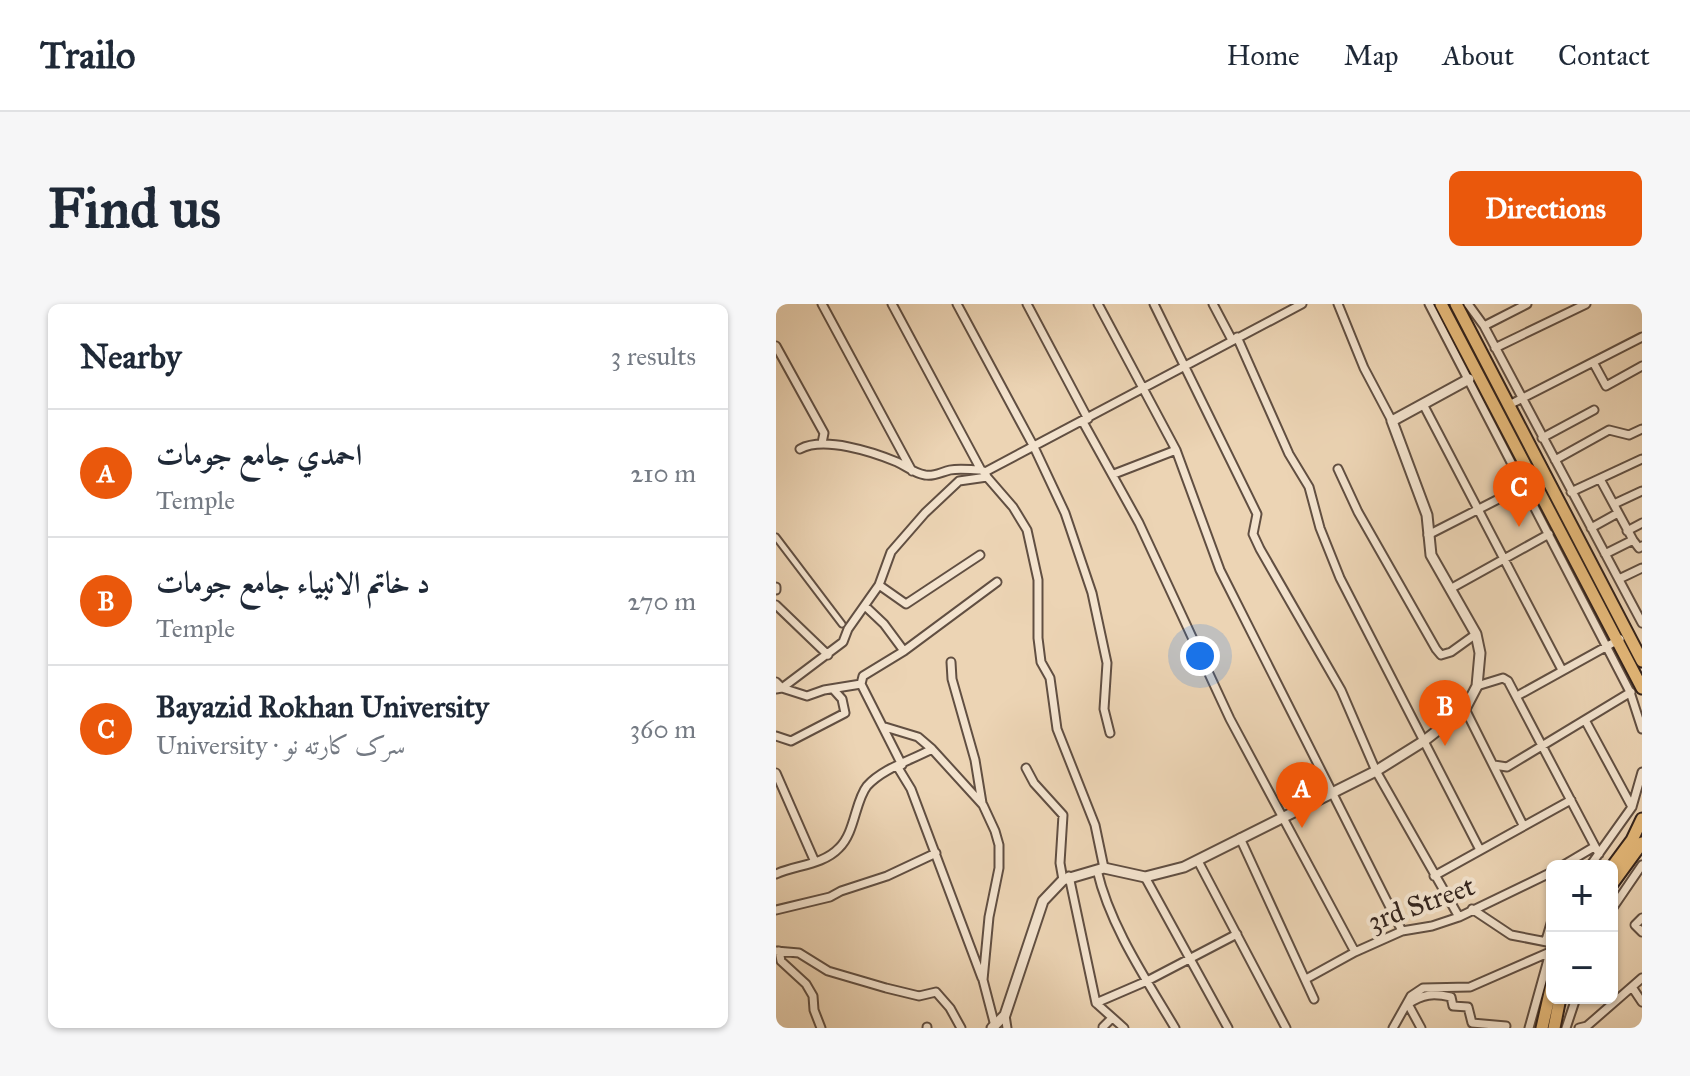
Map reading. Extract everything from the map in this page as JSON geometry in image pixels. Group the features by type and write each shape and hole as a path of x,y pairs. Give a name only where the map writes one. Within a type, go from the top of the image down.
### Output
{"highway":[{"path":"1441,304 1638,689"},
{"path":"1456,304 1641,657"},
{"path":"1617,860 1642,819"},
{"path":"1618,876 1642,843"},
{"path":"1556,1004 1568,1027"}],"street":[{"path":"822,304 913,473"},
{"path":"892,304 984,473 1013,507 1027,530 1038,580 1041,662 1050,678 1057,729 1095,825 1102,894 1175,1028"},
{"path":"957,304 1034,447 1065,513 1092,593 1107,663 1104,709 1110,733"},
{"path":"1027,304 1139,523 1230,719 1355,952"},
{"path":"1098,304 1176,450 1220,570 1402,931"},
{"path":"1154,304 1257,514 1253,534 1260,549 1341,690 1376,771 1459,917"},
{"path":"1213,304 1234,338 1289,454 1309,487 1320,528 1340,578 1480,850"},
{"path":"778,686 843,642 848,629 879,585 891,552 925,513 959,481 984,473 1086,421 1234,338 1302,304"},
{"path":"994,1027 1005,1015 1043,901 1066,878 1100,869 1145,877 1198,861 1281,816 1376,771 1424,741 1465,709 1477,686 1480,653 1476,634 1431,555 1427,515 1392,421 1364,368 1338,304"},
{"path":"1429,304 1549,534 1612,643"},
{"path":"1469,304 1484,326 1642,623"},
{"path":"1484,326 1527,304"},
{"path":"1495,348 1586,304"},
{"path":"1509,405 1642,337"},
{"path":"776,346 824,433 822,443"},
{"path":"1593,362 1606,386 1642,366"},
{"path":"1392,421 1469,379"},
{"path":"1423,404 1562,670"},
{"path":"1542,438 1594,410"},
{"path":"1555,460 1609,430 1629,435 1642,429"},
{"path":"800,449 822,443 880,455 913,473 931,476 952,470 984,473"},
{"path":"1114,474 1176,450"},
{"path":"1571,492 1642,459"},
{"path":"1338,469 1358,512 1441,655 1451,652 1476,634"},
{"path":"1600,479 1627,531 1639,548 1642,546"},
{"path":"1428,535 1524,486"},
{"path":"1614,504 1642,491"},
{"path":"1591,528 1618,513"},
{"path":"1627,531 1642,523"},
{"path":"1450,589 1549,534"},
{"path":"776,537 842,624"},
{"path":"1605,554 1633,540"},
{"path":"879,585 906,604 980,555"},
{"path":"1619,579 1642,568"},
{"path":"994,1027 983,980 936,853 885,727 861,684 867,672 904,651 997,582"},
{"path":"776,605 828,655"},
{"path":"865,606 884,624 904,651"},
{"path":"1517,696 1628,635"},
{"path":"951,662 952,679 975,760 983,805 999,845 999,868 989,917 983,980"},
{"path":"1477,686 1505,678 1596,850"},
{"path":"778,686 807,696 861,684"},
{"path":"776,736 791,741 845,713 842,699 833,689"},
{"path":"1494,765 1507,767 1638,689 1642,729"},
{"path":"1465,709 1523,825"},
{"path":"1585,720 1632,807"},
{"path":"885,727 918,737 983,805"},
{"path":"776,874 815,862 841,847 866,787 932,749"},
{"path":"1026,768 1034,783 1063,815 1060,863 1096,1003 1124,1028"},
{"path":"1592,860 1596,850 1632,807 1642,772"},
{"path":"776,773 815,862"},
{"path":"1434,876 1571,800"},
{"path":"1240,838 1314,999"},
{"path":"1575,860 1596,850"},
{"path":"776,910 830,897 887,876 936,853"},
{"path":"1198,861 1286,1028"},
{"path":"1618,900 1642,865"},
{"name":"3rd Street","path":"1306,979 1402,931 1459,917 1546,876"},
{"path":"1145,877 1228,1028"},
{"path":"1472,909 1511,935 1546,944"},
{"path":"1642,918 1635,925 1642,932"},
{"path":"1096,1003 1147,981 1237,934"},
{"path":"1393,1028 1411,996 1423,988 1470,987 1546,947"},
{"path":"821,1028 814,1010 813,996 806,984 781,961 777,951 799,953 828,971 886,988 919,996 936,992 961,1028"},
{"path":"1529,1028 1546,961"},
{"path":"1568,1027 1642,978"},
{"path":"1632,987 1642,1002"},
{"path":"1408,1004 1423,995 1450,996 1452,1006 1468,1007 1470,1022 1506,1026"},
{"path":"1408,1004 1421,1028"},
{"path":"1568,1027 1574,1004"},
{"path":"1005,1015 1007,1028"},
{"path":"1103,1027 1112,1018"}],"place":[{"name":"Bayazid Rokhan University","path":"1519,527"},
{"name":"د خاتم الانبیاء جامع جومات","path":"1445,746"},
{"name":"احمدي جامع جومات","path":"1302,828"}]}
